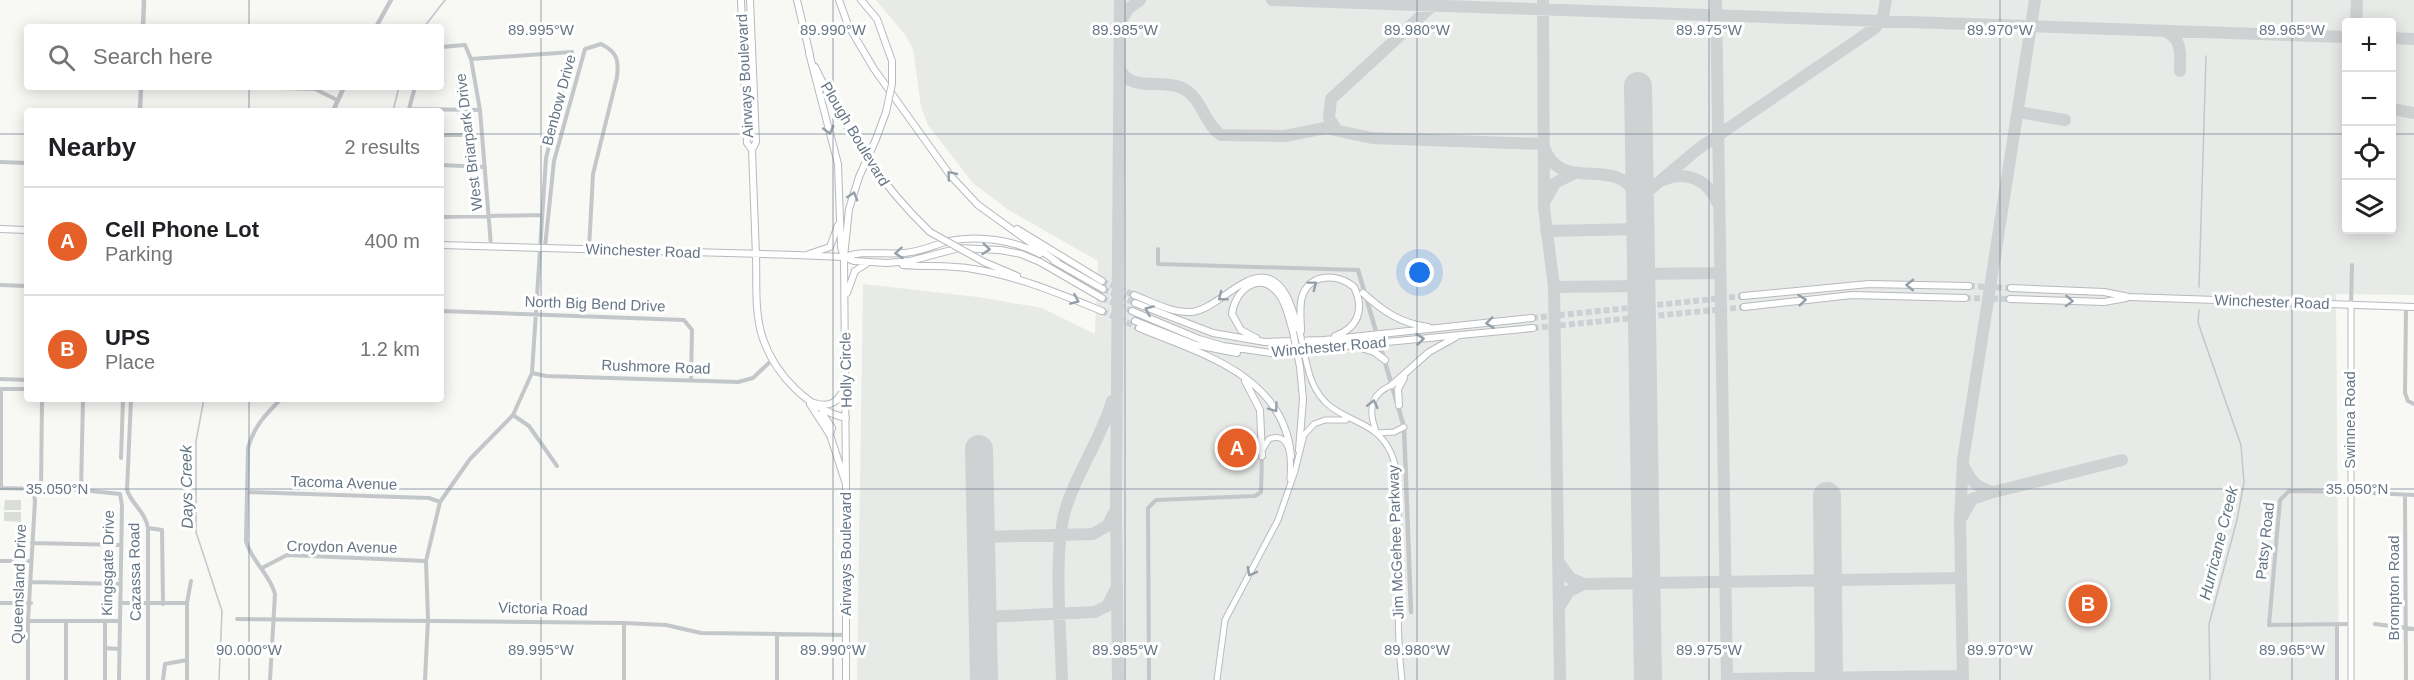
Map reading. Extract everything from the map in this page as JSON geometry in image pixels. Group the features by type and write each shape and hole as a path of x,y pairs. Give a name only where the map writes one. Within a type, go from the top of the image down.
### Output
{"main road":[{"name":"Airways Boulevard","path":"741,0 747,143 752,150"},
{"name":"Airways Boulevard","path":"750,0 756,142 752,150 759,321 762,338 773,359 808,401 830,435 846,483 846,680"},
{"name":"Plough Boulevard","path":"797,0 809,53 828,93 871,165 895,198 930,232 984,262 1048,289"},
{"path":"839,0 849,26 865,55 950,175 978,205 1057,262"},
{"path":"844,257 849,209 859,177 886,112 892,84 892,61 877,19 861,0"},
{"path":"809,53 838,164 841,247 844,257"},
{"path":"804,255 830,247 835,241 841,200"},
{"path":"992,216 1102,281"},
{"path":"0,229 24,230"},
{"name":"Winchester Road","path":"844,257 854,254 908,253 951,241 977,239 1021,246 1057,262 1103,289"},
{"name":"Winchester Road","path":"444,245 804,255 844,257 869,263 927,258 959,248 1000,250 1021,254 1040,262 1102,298"},
{"name":"Holly Circle","path":"844,257 846,483"},
{"path":"845,303 855,270 869,263"},
{"path":"887,263 972,269 1048,289 1101,311"},
{"path":"1299,450 1304,366 1300,304 1306,288 1314,281 1335,277 1354,287 1360,310 1352,327 1324,339"},
{"path":"1134,295 1166,308 1193,312 1214,304 1250,279 1267,279 1276,283 1287,298 1301,338"},
{"path":"1265,342 1241,330 1234,322 1232,314 1235,298 1246,286 1260,283 1275,289 1283,301 1304,366 1320,399 1351,420 1377,433 1394,432 1404,427"},
{"path":"1743,296 1869,284 1969,286"},
{"name":"Winchester Road","path":"2011,288 2104,292 2129,297 2414,307"},
{"path":"1364,292 1392,317 1410,324 1447,328"},
{"path":"1744,307 1852,296 1965,298"},
{"name":"Winchester Road","path":"2010,299 2104,302 2129,297"},
{"name":"Winchester Road","path":"1135,303 1212,333 1265,342 1447,328 1532,318"},
{"name":"Swinnea Road","path":"2350,304 2351,680"},
{"name":"Winchester Road","path":"1132,311 1215,344 1271,353 1533,328"},
{"path":"1135,321 1217,350 1271,353"},
{"path":"1139,328 1194,350 1237,372 1263,394 1277,410 1285,424 1291,456 1289,488"},
{"path":"1377,433 1372,420 1372,403 1376,395 1406,375 1429,352 1461,335"},
{"path":"1352,346 1371,351 1385,360"},
{"path":"1237,372 1249,385 1260,411 1262,456"},
{"path":"1399,405 1398,389 1406,375"},
{"path":"808,401 821,405 835,403 846,386"},
{"name":"Airways Boulevard","path":"808,401 819,409 846,418"},
{"path":"819,409 831,424 830,435"},
{"path":"1216,680 1226,620 1278,520 1304,435 1314,424 1335,419 1351,420"},
{"name":"Jim McGehee Parkway","path":"1377,433 1388,446 1396,469 1402,680"},
{"path":"1262,456 1264,444 1269,439 1279,437 1287,443 1291,456"}],"street":[{"path":"143,24 144,0"},
{"path":"378,24 391,0"},
{"name":"Benbow Drive","path":"541,248 554,161 585,49 601,44 616,53 619,61 593,174 589,249"},
{"path":"444,47 465,45 471,59"},
{"name":"West Briarpark Drive","path":"490,246 490,217 480,110 471,59 572,52 546,158 541,215"},
{"path":"141,90 141,108"},
{"path":"317,90 337,100"},
{"path":"334,108 342,90"},
{"path":"410,108 414,90"},
{"path":"444,110 480,110"},
{"path":"444,135 466,135 467,110"},
{"path":"0,162 24,163"},
{"path":"444,165 485,167"},
{"path":"425,680 428,619 426,561 440,502 470,459 513,415 532,373 541,248 541,215 444,217"},
{"path":"1158,249 1158,264 1358,270 1404,427 1411,612"},
{"path":"2350,304 2352,265"},
{"path":"0,285 24,286"},
{"path":"2406,307 2405,393 2408,401 2414,404"},
{"name":"North Big Bend Drive","path":"444,311 684,320 692,330 691,380"},
{"name":"Rushmore Road","path":"532,373 546,376 745,380 753,378 773,359"},
{"path":"0,379 24,380"},
{"path":"0,488 1,389 24,389"},
{"path":"41,489 42,402"},
{"path":"81,490 83,402"},
{"path":"121,458 123,402"},
{"name":"Cazassa Road","path":"131,402 128,490 130,497 146,514 148,528 147,680"},
{"path":"270,680 275,594 272,580 248,549 246,541 248,448 252,434 260,421 278,402"},
{"path":"513,415 529,426 557,466"},
{"path":"1149,680 1148,508 1156,500 1255,496 1262,492 1262,456"},
{"name":"Kingsgate Drive","path":"0,488 81,490 120,494 119,680"},
{"name":"Queensland Drive","path":"28,680 33,489"},
{"name":"Patsy Road","path":"2337,624 2269,625 2280,500 2289,491 2350,492"},
{"name":"Tacoma Avenue","path":"247,492 429,498 440,502"},
{"path":"2370,493 2414,495"},
{"name":"Brompton Road","path":"2405,496 2406,680"},
{"path":"148,528 162,530 163,604"},
{"path":"32,543 121,545"},
{"name":"Croydon Avenue","path":"262,568 286,555 426,561"},
{"path":"0,561 31,561"},
{"path":"188,680 187,603 191,581"},
{"path":"31,582 120,584"},
{"path":"0,603 31,603"},
{"path":"120,603 187,603"},
{"name":"Victoria Road","path":"237,619 428,619 624,623 666,625 701,633 847,635"},
{"path":"28,621 119,621"},
{"path":"66,621 66,680"},
{"path":"105,621 105,680"},
{"path":"624,623 624,680"},
{"path":"2337,680 2337,624 2351,624"},
{"path":"2375,624 2414,629"},
{"path":"777,634 777,680"},
{"path":"105,648 119,649"},
{"path":"163,680 163,667 168,661 187,660"}],"shaded area":[{"path":"876,0 2414,0 2414,295 2336,294 2339,680 857,680 863,284 978,297 1042,308 1095,334 1098,261 1007,209 973,183 928,125 921,107 913,49 906,36"},
{"path":"5,500 21,500 21,510 4,510"},
{"path":"4,512 21,512 21,522 4,521"}],"waterway":[{"name":"Days Creek","path":"426,24 445,0"},
{"name":"Hurricane Creek","path":"2199,287 2206,56"},
{"name":"Days Creek","path":"394,108 398,90"},
{"name":"Hurricane Creek","path":"2199,310 2198,322 2241,445 2244,482 2237,520 2209,624 2210,680"},
{"name":"Days Creek","path":"203,402 196,441 196,532 222,611 219,680"}],"taxiway":[{"path":"1118,680 1116,506 1120,0"},
{"path":"1121,21 1128,9 1140,0"},
{"path":"1272,0 2342,37"},
{"path":"1543,0 1544,208 1554,287 1560,680"},
{"path":"1716,0 1727,680"},
{"path":"1640,208 1647,192 1698,149 1875,28 1883,16 1886,0"},
{"path":"1963,680 1960,520 1963,460 2035,0"},
{"path":"2356,18 2357,0"},
{"path":"1336,129 1329,118 1331,99 1432,6"},
{"path":"2165,31 2171,34 2178,43 2180,71"},
{"path":"2396,38 2414,39"},
{"path":"1119,67 1124,75 1138,83 1174,85 1189,92 1215,130 1221,135 1285,136 1325,128 1372,138 1543,144 1551,161 1563,169 1621,179 1632,189 1640,208"},
{"path":"2396,110 2414,113"},
{"path":"2018,112 2065,120"},
{"path":"1545,201 1555,183 1573,174"},
{"path":"1663,180 1680,176 1695,179 1708,188 1717,202"},
{"path":"1546,231 1640,229"},
{"path":"1641,274 1720,273"},
{"path":"1554,287 1641,286"},
{"path":"1062,680 1059,617 1061,529 1070,497 1102,429 1112,401"},
{"path":"1962,517 1972,499 2122,460"},
{"path":"1963,464 1974,482 1993,492"},
{"path":"982,537 1093,534 1107,526 1114,513"},
{"path":"1560,564 1570,578 1584,584 1569,591 1560,606"},
{"path":"1584,584 1961,578"},
{"path":"983,617 1095,612 1107,606 1116,589"},
{"path":"1727,679 1962,676"}],"runway":[{"path":"1638,86 1648,680"},
{"path":"979,449 984,680"},
{"path":"1827,496 1829,680"}],"tunnel":[{"path":"1102,281 1134,295"},
{"path":"1969,286 2011,288"},
{"path":"1103,289 1135,303"},
{"path":"1532,318 1743,296"},
{"path":"1102,298 1132,311"},
{"path":"1965,298 2010,299"},
{"path":"1533,328 1744,307"},
{"path":"1102,311 1139,328"}],"place":[{"name":"Cell Phone Lot","path":"1237,448"},
{"name":"UPS","path":"2088,604"}]}
